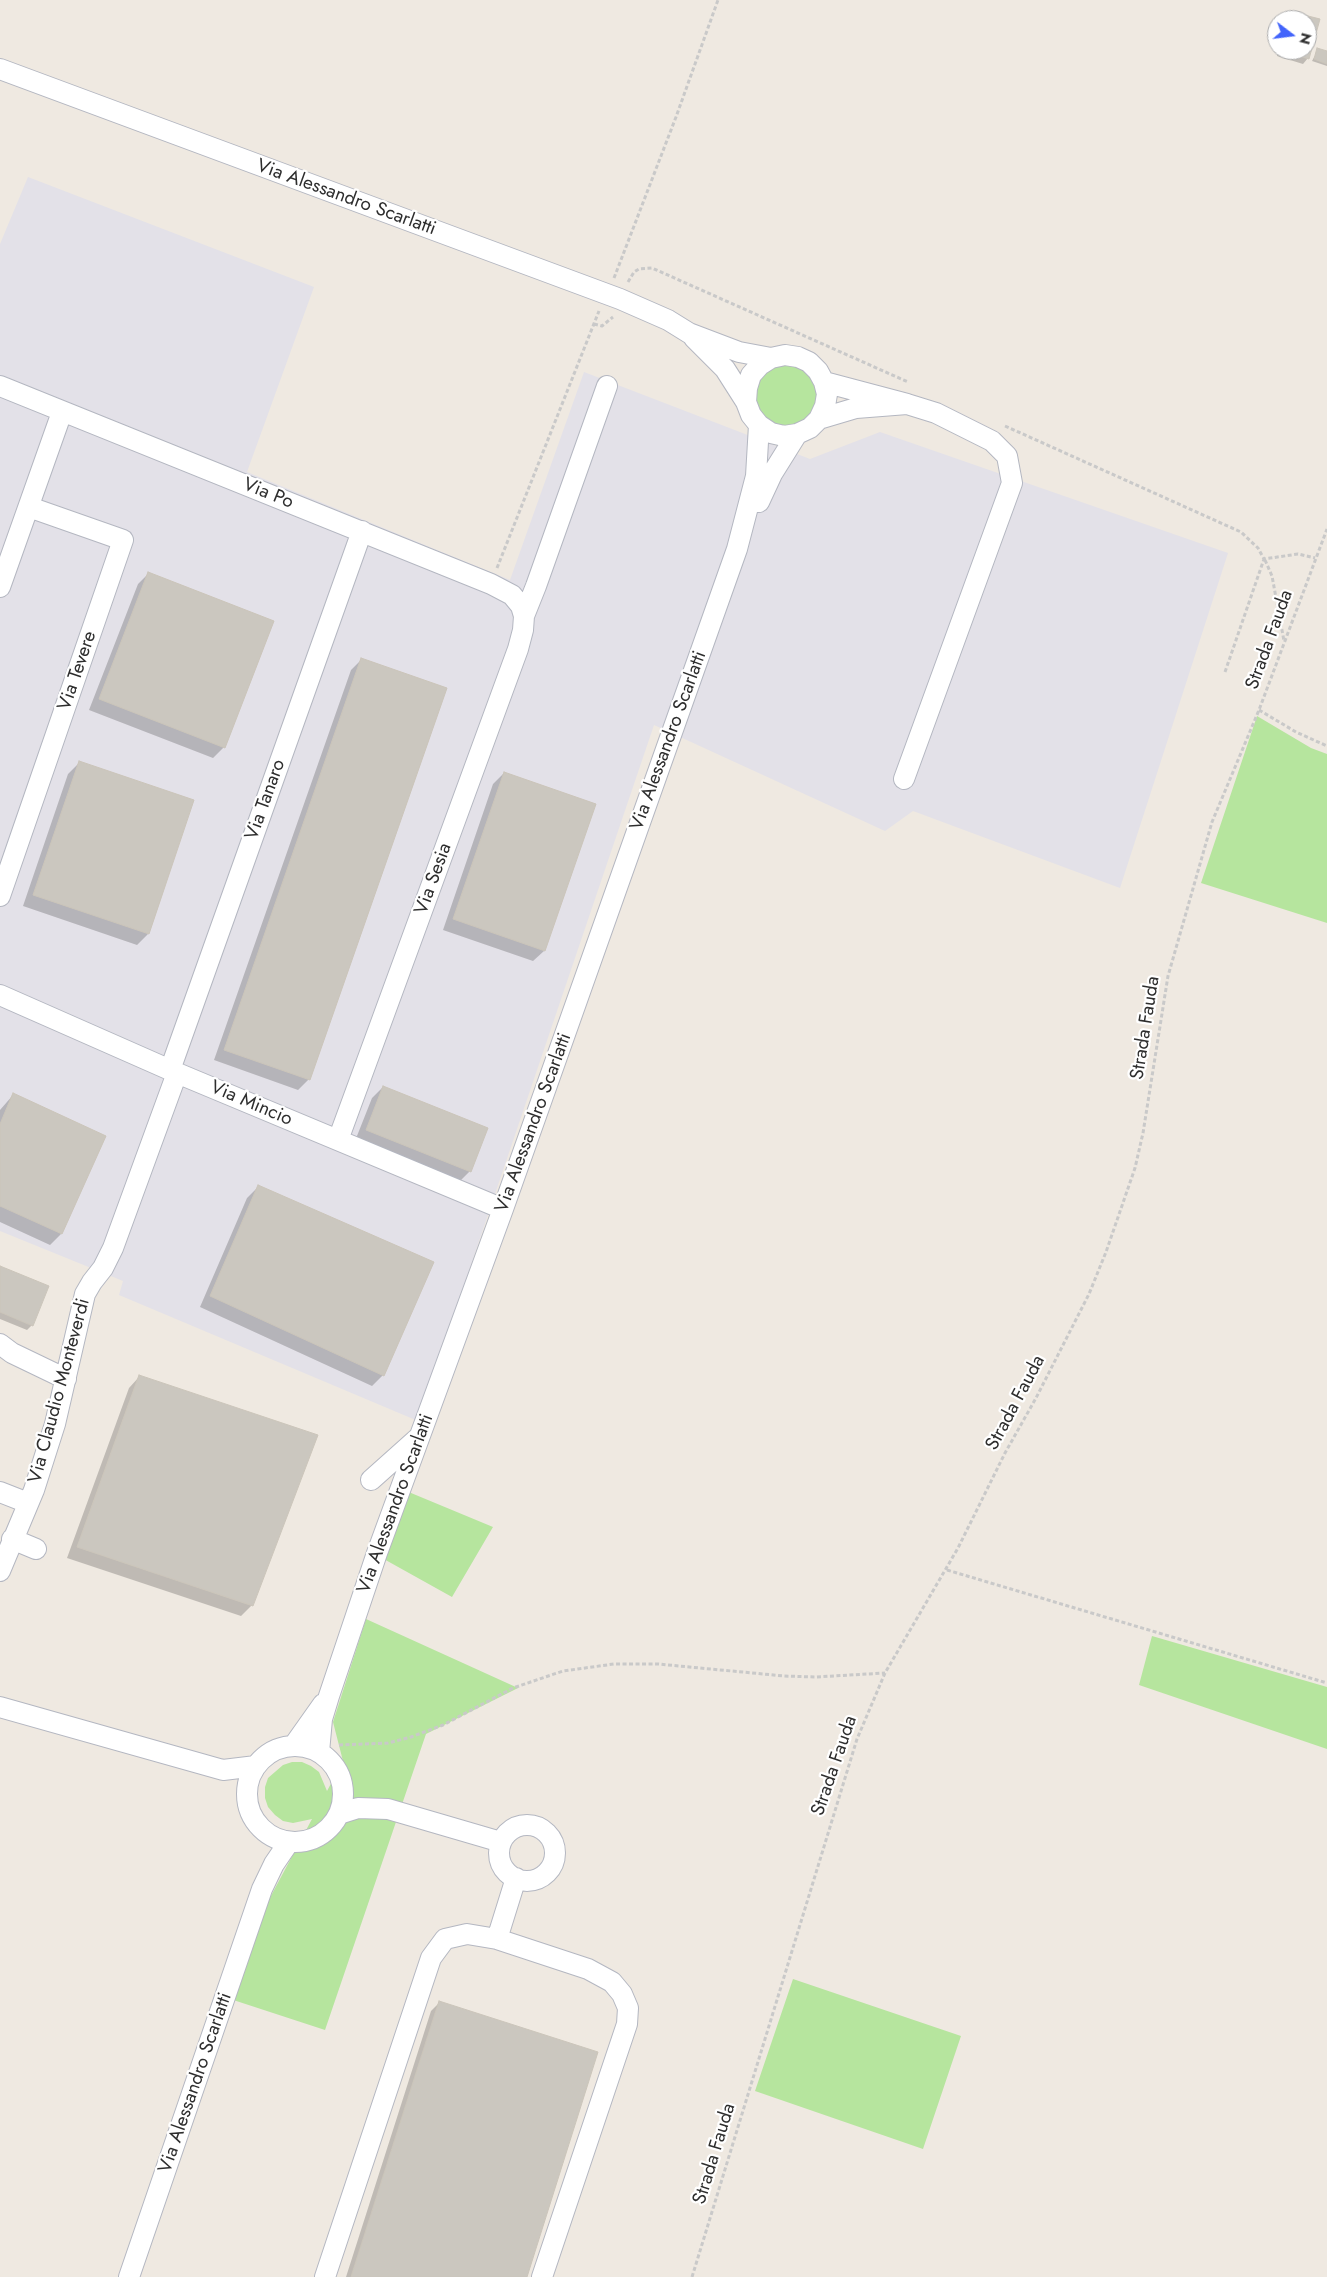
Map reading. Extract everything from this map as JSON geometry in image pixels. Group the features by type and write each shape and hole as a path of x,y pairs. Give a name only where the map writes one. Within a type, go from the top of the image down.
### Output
{"street":[{"name":"Via Alessandro Scarlatti","path":"0,70 620,299 690,332 739,352 772,358"},
{"name":"Via Alessandro Scarlatti","path":"690,332 725,369 746,402"},
{"path":"785,355 798,356 809,362 818,371 824,382 827,394 825,406 819,419 810,428 797,434 784,436 771,433 759,425 751,415 746,402 747,388 751,375 760,365 772,358 785,355"},
{"path":"824,382 936,413 992,441 1007,456 1012,483 904,779"},
{"name":"Via Po","path":"0,386 491,584 512,595 521,606 524,616"},
{"name":"Via Sesia","path":"338,1140 518,649 523,630 524,616 607,386"},
{"path":"819,419 856,408 907,404"},
{"path":"0,586 62,412"},
{"name":"Via Alessandro Scarlatti","path":"319,1752 322,1719 329,1696 737,549 756,476 759,425"},
{"name":"Via Alessandro Scarlatti","path":"737,549 772,474 797,434"},
{"name":"Via Tevere","path":"0,896 123,540 28,507"},
{"name":"Via Tanaro","path":"173,1072 362,531"},
{"name":"Via Mincio","path":"0,996 173,1072 503,1209"},
{"name":"Via Claudio Monteverdi","path":"0,1571 28,1503 55,1424 86,1294 113,1248 173,1072"},
{"path":"0,1344 12,1353 66,1379"},
{"path":"371,1480 420,1437"},
{"path":"0,1492 28,1503"},
{"path":"12,1539 36,1549"},
{"name":"Via Alessandro Scarlatti","path":"294,1745 329,1696"},
{"path":"0,1707 136,1738 223,1770 246,1794"},
{"path":"294,1745 307,1747 319,1752 336,1769 341,1780 342,1803 339,1814 324,1832 307,1840 289,1842 266,1833 256,1822 249,1809 246,1794 249,1779 256,1766 266,1755 279,1748 294,1745"},
{"path":"223,1770 256,1766"},
{"path":"341,1780 388,1808 501,1842"},
{"path":"339,1814 358,1808 388,1808"},
{"path":"521,1825 538,1827 552,1839 555,1856 548,1872 531,1881 516,1878 505,1870 500,1862 501,1842 512,1829 521,1825"},
{"name":"Via Alessandro Scarlatti","path":"262,1889 266,1862 266,1833"},
{"name":"Via Alessandro Scarlatti","path":"129,2277 262,1889 274,1864 289,1842"},
{"path":"497,1939 516,1878"},
{"path":"325,2277 431,1958 445,1939 467,1934 497,1939 588,1969 612,1982 622,1994 628,2008 627,2024 542,2277"}],"path":[{"path":"594,324 602,326 612,320 614,314"},
{"name":"Strada Fauda","path":"692,2277 829,1826 857,1740 885,1673 946,1570 1089,1294 1106,1252 1135,1168 1143,1133 1168,976 1212,822 1259,710 1327,529"},
{"path":"1225,672 1264,559 1275,586 1284,641"},
{"path":"1259,710 1296,732 1327,746"},
{"path":"946,1570 1327,1683"},
{"path":"319,1752 344,1744 388,1743 411,1737 443,1724 513,1688 563,1671 614,1664 658,1664 784,1676 815,1677 885,1673"}],"shaded area":[{"path":"28,177 314,287 247,472 510,580 584,372 810,459 880,432 1228,553 1120,888 913,811 885,831 654,725 418,1421 119,1295 123,1281 0,1231 0,244"}],"green space":[{"path":"786,363 804,369 812,377 818,395 812,413 804,421 786,427 768,421 760,413 754,395 760,377 768,369"},
{"path":"1257,716 1311,748 1327,754 1327,923 1201,883"},
{"path":"399,1488 493,1527 452,1597 373,1553"},
{"path":"366,1619 518,1688 426,1734 325,2030 218,1995 312,1819 293,1823 283,1821 275,1815 268,1807 265,1798 265,1787 268,1778 283,1765 292,1762 302,1762 319,1772 327,1791 343,1761 333,1722"},
{"path":"1152,1636 1327,1687 1327,1749 1139,1685"},
{"path":"793,1979 961,2036 923,2149 755,2091"}],"building":[{"path":"1317,18 1320,19 1317,30"},
{"path":"1317,48 1327,51 1327,64 1317,60"},
{"path":"148,572 274,621 225,748 99,699"},
{"path":"361,658 447,688 310,1080 224,1050"},
{"path":"79,761 194,800 149,934 33,895"},
{"path":"504,772 596,804 545,951 453,919"},
{"path":"383,1086 488,1128 471,1172 366,1130"},
{"path":"13,1093 106,1136 62,1234 0,1206 0,1124"},
{"path":"258,1185 434,1262 384,1376 210,1296"},
{"path":"0,1266 49,1286 33,1326 0,1312"},
{"path":"139,1375 318,1435 253,1606 77,1547"},
{"path":"439,2001 598,2052 527,2277 351,2277"}]}
